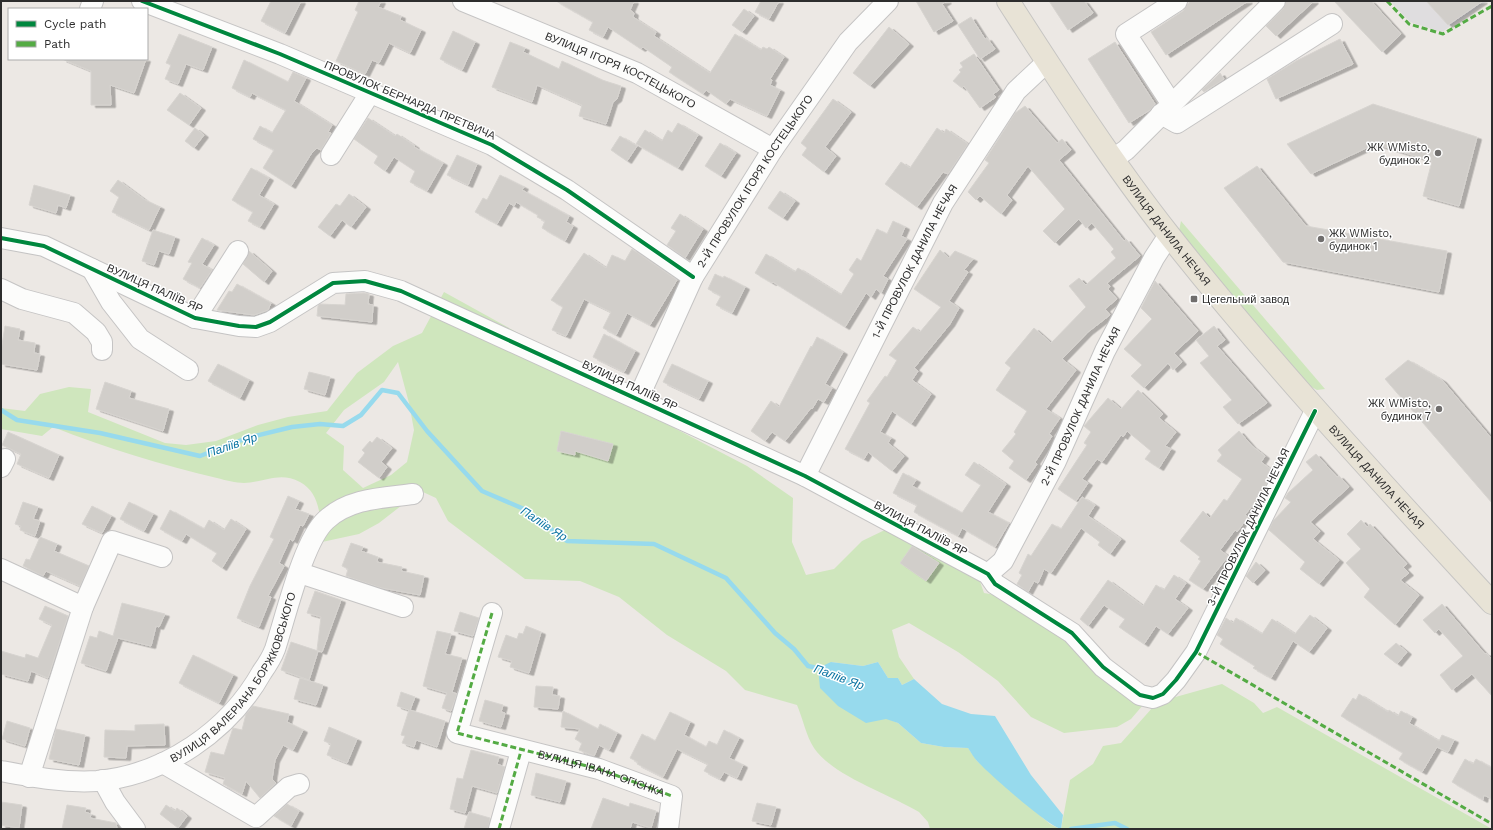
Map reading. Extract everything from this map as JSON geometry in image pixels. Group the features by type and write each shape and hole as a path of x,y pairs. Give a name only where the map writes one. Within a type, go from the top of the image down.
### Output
{"main road":[{"name":"ВУЛИЦЯ ДАНИЛА НЕЧАЯ","path":"1008,1 1047,62 1113,159 1169,235 1316,411 1492,603"}],"street":[{"name":"ПРОВУЛОК БЕРНАРДА ПРЕТВИЧА","path":"142,1 280,54 492,145 567,190 694,277"},
{"name":"ВУЛИЦЯ ІГОРЯ КОСТЕЦЬКОГО","path":"463,1 637,73 773,149"},
{"name":"2-Й ПРОВУЛОК ІГОРЯ КОСТЕЦЬКОГО","path":"638,399 694,277 773,149 848,42 888,1"},
{"path":"1177,1 1126,34 1166,109 1177,123 1332,24"},
{"path":"1113,159 1126,150 1275,1"},
{"name":"1-Й ПРОВУЛОК ДАНИЛА НЕЧАЯ","path":"805,476 943,203 1016,91 1047,62"},
{"path":"331,155 370,93"},
{"name":"2-Й ПРОВУЛОК ДАНИЛА НЕЧАЯ","path":"988,574 1003,561 1056,461 1106,351 1154,258 1169,235"},
{"name":"ВУЛИЦЯ ПАЛІЇВ ЯР","path":"2,237 44,246 195,318 239,326 256,327 270,322 333,283 365,281 401,291 805,476 988,574 995,584 1072,633 1103,667 1140,695 1153,698 1163,694 1176,680 1196,652"},
{"path":"195,318 238,251"},
{"path":"92,269 111,302 140,339 188,370"},
{"path":"1,289 22,299 74,313 96,332 102,342 102,350"},
{"name":"3-Й ПРОВУЛОК ДАНИЛА НЕЧАЯ","path":"1196,652 1316,411"},
{"name":"ВУЛИЦЯ ВАЛЕРІАНА БОРЖКОВСЬКОГО","path":"1,771 62,781 103,780 130,774 163,763 199,743 227,720 253,689 275,651 310,540 325,521 341,509 357,502 413,494"},
{"path":"29,776 83,607 112,541 162,557"},
{"path":"1,569 83,607"},
{"path":"300,574 404,607"},
{"name":"ВУЛИЦЯ ІВАНА ОГІЄНКА","path":"492,613 457,733 521,751 599,769 672,796 668,829"},
{"path":"499,829 521,751"},
{"path":"163,763 256,817 289,787 299,784"},
{"path":"103,780 135,829"}],"shaded area":[{"path":"1390,1 1488,1 1442,32 1410,22"}],"green space":[{"path":"1181,221 1325,389 1317,390 1310,386 1183,238 1179,231"},
{"path":"444,292 545,348 636,408 747,466 793,498 792,542 806,575 834,569 862,541 889,528 977,573 984,593 1008,597 1070,635 1143,705 1131,719 1117,727 1064,733 1031,717 998,681 958,652 909,623 892,630 899,657 914,679 902,685 898,678 888,678 878,662 863,666 831,662 866,722 886,718 898,723 921,743 944,747 968,748 977,761 1050,824 1060,829 930,829 928,822 919,812 862,784 834,767 823,758 811,743 797,705 745,690 726,671 667,635 619,597 580,581 525,579 448,521 436,498 412,487 406,502 379,523 359,534 322,542 320,517 316,501 307,487 293,479 279,477 244,483 234,482 134,456 53,427 42,436 1,429 1,408 25,411 40,394 69,387 91,389 88,412 165,443 186,445 216,441 258,425 288,417 327,411 357,373 393,346 422,333","holes":["398,362 409,403 414,430 407,462 391,475 363,488 343,470 344,446 326,433 344,410 384,382"]},
{"path":"1222,684 1254,703 1263,713 1277,707 1492,829 1061,829 1070,780 1093,764 1103,746 1121,743 1153,707 1172,698"}],"water":[{"path":"831,662 863,666 878,662 888,678 898,678 902,685 914,679 942,704 971,714 995,716 1031,775 1063,815 1061,829 1044,819 1005,787 974,758 968,748 944,747 921,743 898,723 886,719 866,723 838,706 820,688 818,668"}],"building":[{"path":"271,1 301,1 285,33 261,21"},
{"path":"359,1 381,1 378,7 401,16 400,20 421,30 410,53 389,43 379,63 372,60 365,74 336,61 358,12 355,10"},
{"path":"556,1 634,1 630,10 634,13 633,17 656,32 654,36 710,73 735,34 761,50 763,47 767,49 769,47 784,57 770,79 772,80 770,85 780,90 767,116 730,99 726,104 706,90 703,94 669,72 672,67 643,47 641,49 608,27 603,37 589,30 593,22"},
{"path":"761,1 779,1 769,19 755,12"},
{"path":"916,1 947,1 942,4 953,21 934,32"},
{"path":"1049,1 1084,1 1093,13 1068,30"},
{"path":"1190,1 1248,1 1166,55 1151,32 1183,11"},
{"path":"1286,1 1314,1 1276,36 1266,26 1283,9"},
{"path":"1334,1 1371,1 1401,34 1382,52"},
{"path":"1426,1 1483,1 1448,25"},
{"path":"744,9 754,16 742,32 732,25"},
{"path":"971,17 985,39 987,38 995,49 980,59 958,25"},
{"path":"889,27 909,44 870,86 853,73"},
{"path":"453,31 475,42 462,70 440,59"},
{"path":"179,34 212,47 203,70 186,64 178,84 165,79 171,65 166,63"},
{"path":"1340,39 1353,64 1276,99 1267,79 1296,61"},
{"path":"510,42 525,48 523,52 559,69 562,61 602,80 621,86 617,99 613,102 606,124 579,116 582,105 537,85 532,102 492,87"},
{"path":"1115,42 1155,104 1150,110 1129,123 1088,59"},
{"path":"974,54 999,90 993,94 996,97 980,108 964,86 962,88 953,81 961,72 959,70 963,67 960,63"},
{"path":"64,60 146,60 134,93 110,85 111,105 91,105 91,71"},
{"path":"244,60 288,82 293,72 306,78 294,101 332,125 328,132 331,133 321,150 317,148 311,154 291,186 263,168 274,150 253,139 260,126 272,133 286,110 252,93 250,97 232,88"},
{"path":"1220,73 1224,79 1204,92 1202,90"},
{"path":"180,93 201,108 189,125 167,110"},
{"path":"833,99 851,112 825,147 836,156 824,172 802,155 807,148 801,143"},
{"name":"ЖК WMisto, будинок 2","path":"1373,104 1477,137 1459,206 1423,196 1432,161 1375,144 1311,174 1287,144"},
{"path":"1025,106 1057,143 1062,139 1071,150 1059,160 1124,241 1126,239 1140,256 1107,283 1110,286 1108,289 1117,299 1105,309 1110,315 1088,332 1062,359 1076,370 1046,409 1060,418 1049,434 1052,436 1035,462 1037,464 1026,480 1009,468 1014,461 1002,451 1016,434 1014,432 1027,411 996,390 1011,368 1005,363 1034,328 1051,343 1086,307 1069,286 1079,278 1086,285 1116,258 1111,252 1114,249 1092,223 1086,228 1079,219 1055,243 1043,231 1065,209 1028,166 1007,195 1012,200 1001,214 980,196 976,200 968,192 989,163 985,160 1015,113"},
{"path":"368,118 395,136 397,134 415,146 414,147 443,163 427,191 410,182 415,171 394,157 385,171 374,163 378,156 354,139"},
{"path":"678,123 698,135 678,168 636,144 645,130 662,141 668,130 672,133"},
{"path":"195,128 204,135 194,148 185,141"},
{"path":"937,128 944,133 946,129 968,144 948,174 943,172 917,207 885,184 901,162 910,168"},
{"path":"620,136 637,146 627,161 611,150"},
{"path":"720,143 736,153 721,176 705,166"},
{"path":"457,155 477,164 468,185 447,175"},
{"name":"ЖК WMisto, будинок 1","path":"1257,166 1306,226 1447,251 1439,292 1283,262 1224,188"},
{"path":"251,168 269,178 259,195 274,204 260,227 248,221 253,212 232,200"},
{"path":"500,175 524,187 522,190 569,216 566,222 573,226 565,241 542,228 545,221 516,202 514,206 509,203 497,224 475,212 483,198 487,200"},
{"path":"118,180 145,200 160,207 149,230 112,212 119,197 110,191"},
{"path":"34,185 70,195 66,208 58,205 56,213 29,205"},
{"path":"780,191 795,201 783,218 768,208"},
{"path":"349,194 366,207 351,227 342,220 330,236 318,227 336,204 340,206"},
{"path":"680,214 703,229 685,258 667,245 676,231 671,228"},
{"path":"893,221 905,227 901,236 907,239 883,276 888,279 881,293 876,289 871,297 866,293 845,327 773,282 772,283 755,273 766,254 795,272 798,268 841,295 854,274 849,270 857,258 861,261 877,229 887,234"},
{"path":"153,230 175,237 169,254 159,251 154,265 142,261"},
{"path":"202,238 214,245 202,264 212,270 200,288 183,279 192,263 188,262"},
{"path":"632,249 677,280 650,325 627,313 616,335 603,328 611,312 584,299 566,336 552,330 563,307 551,300 584,253 606,268 612,255 625,261"},
{"path":"940,250 949,258 955,251 973,259 964,270 968,272 949,301 959,308 950,324 914,368 918,371 912,380 931,394 911,424 892,411 880,432 891,438 888,443 904,456 892,471 868,452 864,459 845,449 870,403 867,401 885,376 887,377 897,360 889,355 913,327 920,332 941,307 914,289"},
{"path":"249,251 272,271 264,282 243,264"},
{"path":"715,274 723,278 724,276 745,287 732,313 716,305 721,296 708,289"},
{"path":"1155,281 1198,331 1174,353 1182,362 1173,370 1168,363 1144,388 1131,376 1142,365 1124,349 1152,319 1141,308"},
{"path":"237,284 271,303 268,310 254,315 217,310 229,291 232,292"},
{"path":"346,294 369,294 368,304 373,305 372,322 317,316 318,306 320,304 345,305"},
{"path":"5,326 20,329 18,340 35,343 34,353 40,354 37,370 1,364 1,351"},
{"path":"1214,326 1225,340 1217,346 1267,403 1238,424 1223,407 1232,400 1200,363 1209,356 1196,340"},
{"path":"604,334 635,351 624,372 593,357"},
{"path":"817,337 843,352 825,384 832,388 824,402 818,399 812,409 811,408 785,441 772,432 765,441 751,431 771,401 779,407"},
{"name":"ЖК WMisto, будинок 7","path":"1408,360 1442,380 1492,439 1492,503 1385,379"},
{"path":"218,364 249,380 240,398 208,381"},
{"path":"672,364 708,381 699,399 663,382"},
{"path":"309,372 330,377 325,395 304,389"},
{"path":"105,382 131,391 129,398 169,409 163,431 96,409"},
{"path":"1138,390 1163,414 1159,418 1176,432 1165,446 1171,449 1159,468 1145,459 1151,451 1127,431 1123,437 1121,435 1102,462 1097,459 1082,479 1088,483 1076,501 1058,489 1087,445 1084,443 1091,432 1084,426 1108,398 1121,409"},
{"path":"561,431 613,444 608,461 575,451 575,455 557,451"},
{"path":"1239,431 1252,446 1265,456 1261,462 1273,471 1263,491 1245,515 1248,517 1237,532 1235,530 1220,550 1228,556 1203,589 1189,580 1201,561 1198,559 1200,557 1180,541 1203,511 1210,518 1224,499 1227,501 1242,479 1217,461 1222,455 1218,450"},
{"path":"8,432 59,455 49,478 17,464 21,454 2,445"},
{"path":"377,437 392,448 381,462 387,467 379,478 358,462 365,453 362,450 370,441 372,443"},
{"path":"1316,454 1337,477 1339,476 1349,487 1310,522 1320,531 1313,539 1339,560 1319,584 1300,569 1305,562 1269,530 1273,521 1291,502 1285,498 1288,493 1313,470 1306,462"},
{"path":"974,462 1006,484 988,512 1009,523 995,547 962,528 958,536 914,512 917,505 893,493 903,473 916,480 912,486 962,513 981,485 965,475"},
{"path":"288,496 299,501 295,509 309,514 303,526 300,525 293,541 290,539 279,563 284,566 268,596 271,597 259,627 237,618 250,586 274,539 270,537"},
{"path":"1082,497 1095,505 1088,516 1121,539 1110,554 1098,545 1100,542 1081,528 1051,573 1044,569 1038,583 1034,581 1028,592 1017,584 1022,575 1019,573 1028,554 1031,556 1052,524 1061,529"},
{"path":"23,502 38,507 33,519 40,521 35,536 20,530 21,526 15,524"},
{"path":"129,502 153,514 144,531 120,519"},
{"path":"92,506 111,516 102,533 82,524"},
{"path":"170,510 204,529 209,520 224,530 231,519 246,529 222,568 212,561 217,553 186,534 182,541 160,529"},
{"path":"1361,520 1367,527 1370,524 1407,564 1403,567 1409,573 1400,580 1419,595 1395,625 1364,597 1370,589 1346,563 1361,549 1347,534"},
{"path":"40,537 57,544 54,551 89,566 80,586 46,571 43,576 23,566 26,559 30,560"},
{"path":"351,543 363,547 361,551 378,557 377,562 402,567 401,571 424,576 420,595 382,588 346,576 348,569 342,566"},
{"path":"912,546 939,563 926,581 900,563"},
{"path":"1256,562 1265,570 1253,583 1246,576"},
{"path":"1174,575 1186,583 1175,599 1188,608 1168,634 1156,626 1144,644 1119,627 1125,619 1104,605 1088,626 1080,619 1108,580 1143,606 1156,585 1164,590"},
{"path":"315,591 341,600 322,652 317,650 321,617 307,613"},
{"path":"122,603 165,614 159,627 156,626 151,646 118,638 106,671 81,663 90,636 97,638 99,631 113,636"},
{"path":"1442,604 1485,654 1486,653 1492,659 1492,696 1472,674 1452,690 1440,675 1463,656 1439,629 1435,633 1423,620"},
{"path":"45,606 68,616 48,678 31,671 28,681 1,674 1,651 25,658 26,654 38,658 52,625 39,619"},
{"path":"460,612 479,618 473,636 454,631"},
{"path":"1310,615 1327,628 1309,652 1293,641 1271,678 1253,668 1255,666 1220,644 1223,639 1217,635 1226,618 1233,623 1236,618 1262,634 1272,619 1295,634"},
{"path":"526,626 541,632 529,673 510,667 512,661 498,657 506,635 517,639 519,633 523,634"},
{"path":"437,631 451,634 445,654 462,658 452,692 457,694 451,711 442,708 447,693 423,686"},
{"path":"291,642 318,651 309,680 281,670"},
{"path":"1396,643 1407,652 1397,664 1384,654"},
{"path":"193,655 233,675 219,703 179,683"},
{"path":"300,678 323,685 316,705 294,699"},
{"path":"536,686 553,687 552,695 560,696 558,709 534,707"},
{"path":"401,692 415,697 410,710 445,721 437,747 416,740 414,747 402,743 405,736 401,735 409,710 397,706"},
{"path":"1359,694 1388,712 1389,710 1398,716 1401,711 1412,717 1409,723 1439,741 1442,735 1454,740 1448,752 1437,747 1422,772 1399,759 1403,753 1341,716 1353,698 1356,700"},
{"path":"485,700 503,705 501,712 505,713 501,727 479,721"},
{"path":"253,706 289,714 287,722 303,730 293,750 283,745 275,760 272,779 276,783 260,798 246,781 242,794 223,784 225,778 205,772 211,752 224,755 233,728 242,730 246,714"},
{"path":"563,711 598,729 600,724 617,733 609,750 599,745 594,756 579,750 582,743 575,739 580,729 561,727"},
{"path":"670,712 690,722 684,735 706,747 709,741 717,745 724,730 739,738 729,758 743,765 737,778 724,772 720,779 704,771 708,764 677,749 663,777 637,764 638,762 630,758 642,734 655,741"},
{"path":"7,721 30,728 25,746 2,739"},
{"path":"164,724 165,745 127,746 126,758 104,757 105,730 135,731 135,725"},
{"path":"329,727 357,739 347,763 327,755 331,744 324,741"},
{"path":"56,729 85,735 79,765 49,759"},
{"path":"471,750 499,757 497,764 505,767 497,793 472,786 465,813 450,809 457,778 463,779"},
{"path":"1465,759 1473,764 1476,759 1492,768 1492,799 1484,795 1483,800 1452,782"},
{"path":"536,773 566,781 560,802 531,795"},
{"path":"603,798 629,807 630,803 656,811 651,828 632,822 630,829 591,829"},
{"path":"1,802 22,805 19,828 1,825"},
{"path":"757,803 776,807 771,825 752,821"},
{"path":"287,804 299,811 291,826 274,816"},
{"path":"67,805 86,808 85,812 91,814 90,818 116,823 117,829 62,829"},
{"path":"166,805 175,811 177,808 187,816 178,828 160,814"},
{"path":"469,812 490,818 488,829 464,829"}],"waterway":[{"name":"Паліїв Яр","path":"1,410 17,420 100,433 200,456 247,438 292,427 320,424 343,426 361,415 382,390 398,393 427,431 482,491 524,509 567,541 654,544 726,578 775,633 794,649 808,666 822,669"},
{"name":"Паліїв Яр","path":"1071,829 1115,823 1127,829"}],"marked path":[{"path":"1387,1 1409,24 1443,34 1492,6"},
{"path":"492,613 457,733 599,769 672,796"},
{"path":"1196,652 1492,824"},
{"path":"499,829 521,751"}],"cycle path":[{"path":"142,1 280,54 492,145 567,190 693,277"},
{"path":"1,238 44,246 195,318 239,326 256,327 270,322 333,283 365,281 401,291 805,476 988,574 995,584 1072,633 1103,667 1140,695 1153,698 1163,694 1176,680 1196,652 1315,411"}],"place":[{"name":"ЖК WMisto, будинок 2","path":"1438,153"},
{"name":"ЖК WMisto, будинок 1","path":"1321,239"},
{"name":"Цегельний завод","path":"1194,299"},
{"name":"ЖК WMisto, будинок 7","path":"1439,409"}]}
